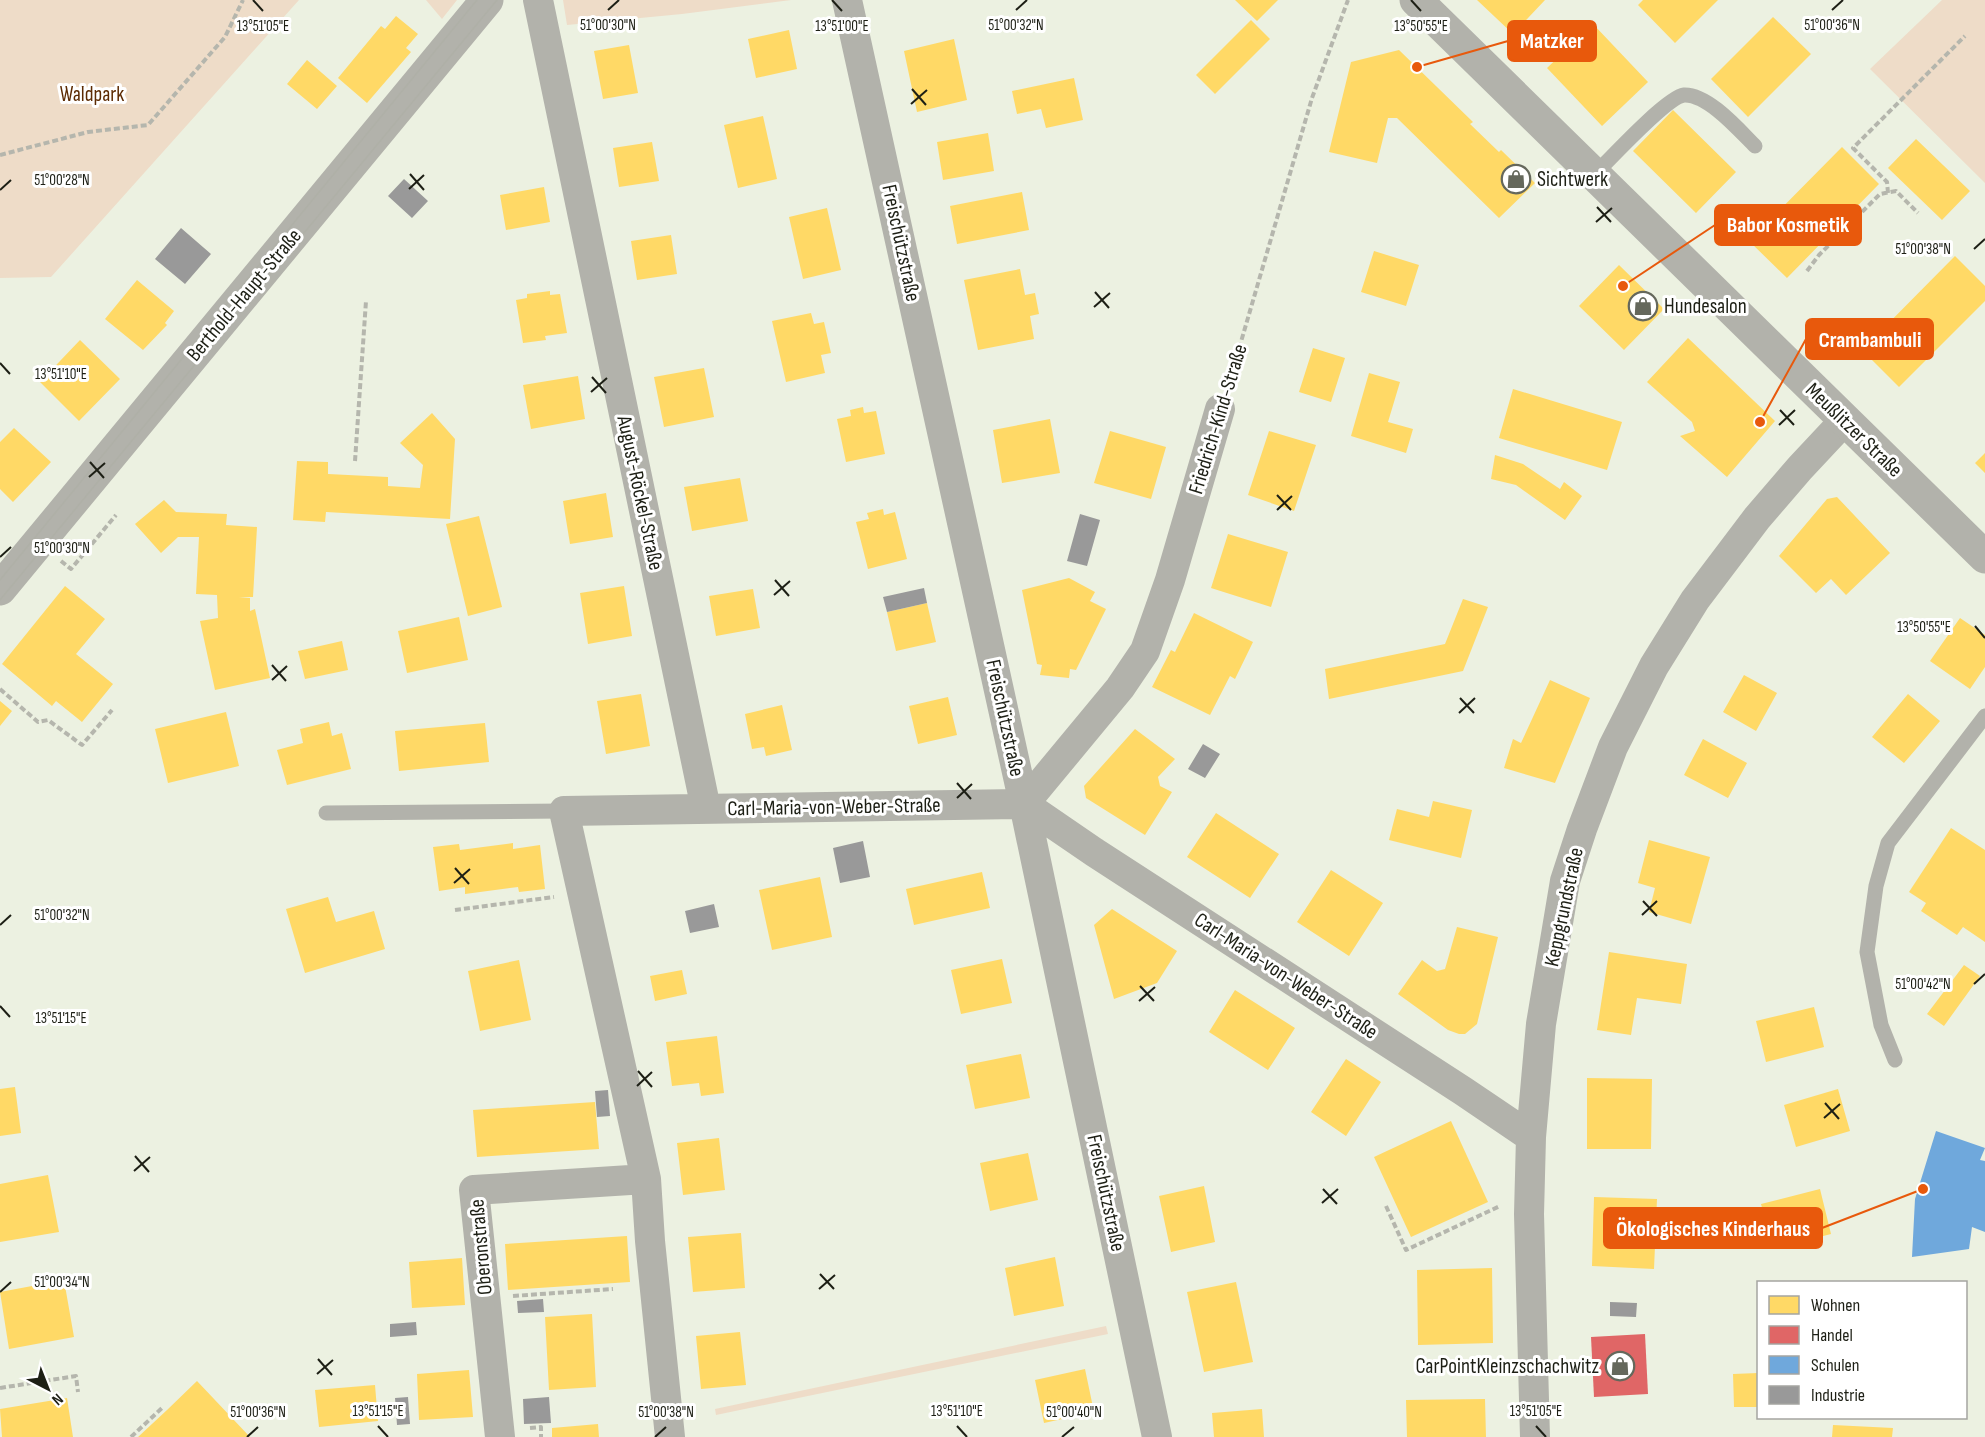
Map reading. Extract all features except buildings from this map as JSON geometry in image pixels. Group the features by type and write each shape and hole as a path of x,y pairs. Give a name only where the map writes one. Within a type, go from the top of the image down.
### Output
{"street":[{"name":"Berthold-Haupt-Straße","path":"0,589 487,0"},
{"name":"August-Röckel-Straße","path":"538,0 706,809"},
{"name":"Freischützstraße","path":"848,0 1024,804 1157,1437"},
{"name":"Meußlitzer Straße","path":"1416,0 1985,557"},
{"name":"Friedrich-Kind-Straße","path":"1024,804 1120,688 1145,651 1170,580 1220,409"},
{"name":"Keppgrundstraße","path":"1535,1437 1531,1137 1541,1024 1565,881 1613,747 1654,666 1695,600 1757,518 1844,421"},
{"name":"Carl-Maria-von-Weber-Straße","path":"564,811 1024,804 1531,1137"},
{"path":"564,811 646,1179 670,1437"},
{"name":"Oberonstraße","path":"500,1437 474,1190 646,1179"}],"lane":[{"path":"1594,175 1660,110 1683,95 1705,102 1725,116 1755,146"},
{"path":"1895,1060 1881,1024 1867,952 1876,886 1888,843 1985,716"},
{"name":"Carl-Maria-von-Weber-Straße","path":"326,813 564,811"}],"path":[{"path":"0,155 88,132 148,125 225,37 243,0"},
{"name":"Friedrich-Kind-Straße","path":"1220,409 1312,98 1348,0"},
{"path":"1888,193 1887,182 1853,148 1965,36"},
{"path":"1807,271 1819,255 1880,194 1896,191 1918,213"},
{"path":"355,461 366,301"},
{"path":"40,542 71,569 116,515"},
{"path":"0,689 38,722 48,720 82,745 112,710"},
{"path":"455,910 582,894"},
{"path":"1386,1206 1406,1250 1530,1192"},
{"path":"485,1298 613,1289"},
{"path":"0,1388 76,1377 78,1392"},
{"path":"131,1437 162,1408"}],"green space":[{"name":"Waldpark","path":"0,0 299,0 51,277 0,278"},
{"path":"426,0 457,0 442,19"},
{"path":"563,0 791,0 682,14 567,25"},
{"path":"1942,0 1985,0 1985,183 1870,69"},
{"path":"1106,1326 1108,1334 716,1415 715,1409"}],"tram line":[{"path":"0,580 477,0"},
{"path":"0,600 497,0"}],"place":[{"name":"Matzker","path":"1417,67"},
{"name":"Sichtwerk","path":"1516,179"},
{"name":"Babor Kosmetik","path":"1623,286"},
{"name":"Hundesalon","path":"1643,306"},
{"name":"Crambambuli","path":"1760,422"},
{"name":"Ökologisches Kinderhaus","path":"1923,1189"},
{"name":"CarPointKleinzschachwitz","path":"1620,1366"}]}
